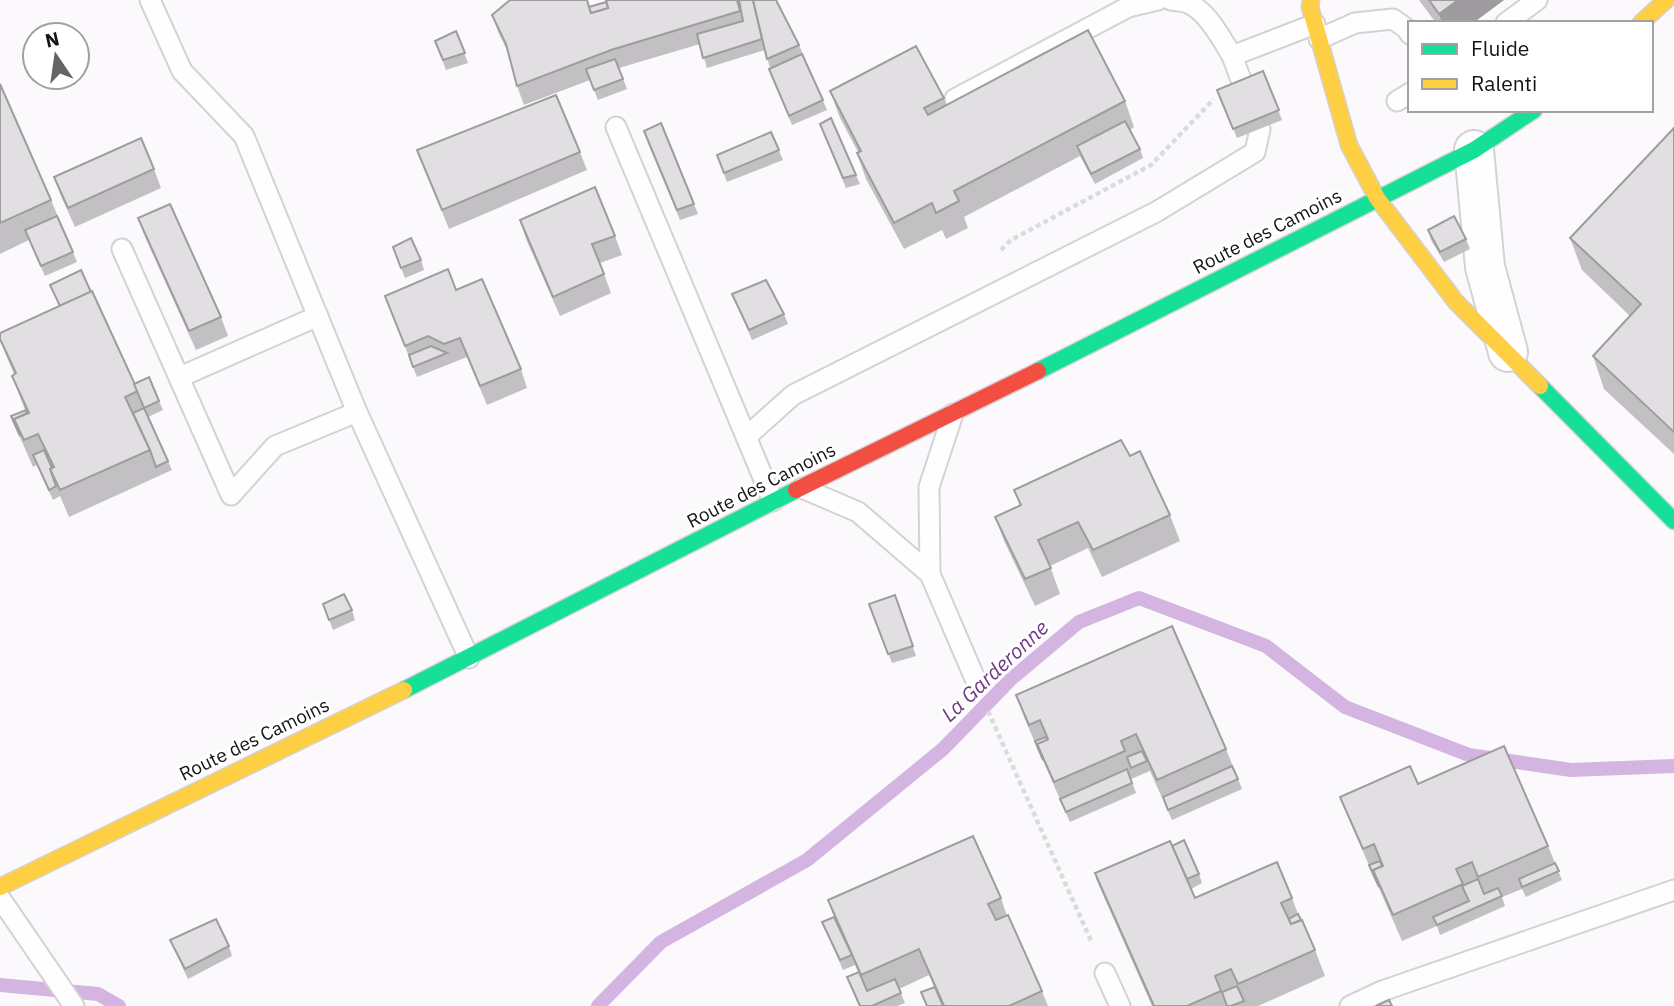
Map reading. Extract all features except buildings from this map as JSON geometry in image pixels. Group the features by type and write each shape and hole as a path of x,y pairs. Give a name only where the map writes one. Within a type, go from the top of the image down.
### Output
{"main road":[{"path":"1643,21 1666,0"},
{"path":"1312,14 1349,145 1377,198 1456,302 1674,521"},
{"name":"Route des Camoins","path":"0,887 469,658 773,501 953,414 1474,149 1531,112"}],"street":[{"path":"1474,149 1485,267 1508,352"}],"lane":[{"path":"150,0 182,71 244,136 357,412 469,658"},
{"path":"956,99 1128,7 1157,0"},
{"path":"1171,0 1190,4 1217,30 1243,83"},
{"path":"1509,21 1536,0"},
{"path":"1232,56 1312,14 1355,23 1393,19 1408,31"},
{"path":"616,127 773,501"},
{"path":"746,437 793,395 1156,212 1255,152 1260,129"},
{"path":"122,249 231,495 275,446 357,412"},
{"path":"180,377 318,316"},
{"path":"953,414 929,486 930,574 975,681"},
{"path":"802,487 858,512 930,574"},
{"path":"1350,1006 1382,991 1674,890"},
{"path":"0,898 74,1006"},
{"path":"1105,973 1120,1006"}],"path":[{"path":"993,259 1011,240 1151,165 1217,96 1243,83"},
{"path":"994,724 1105,973"}],"waterway":[{"name":"La Garderonne","path":"598,1006 661,942 807,860 943,749 1010,680 1079,622 1139,598 1266,646 1345,707 1469,755 1571,770 1674,766"},
{"name":"La Garderonne","path":"0,985 98,994 119,1006"}],"traffic: fast":[{"path":"1038,371 1474,150 1531,112"},
{"path":"1540,386 1674,521"},
{"path":"404,690 796,490"}],"traffic: slow":[{"path":"1311,0 1310,7 1349,145 1377,198 1456,302 1540,386"},
{"path":"1643,21 1666,0"},
{"path":"0,887 404,690"}],"traffic: jam":[{"path":"796,490 1038,371"}]}
